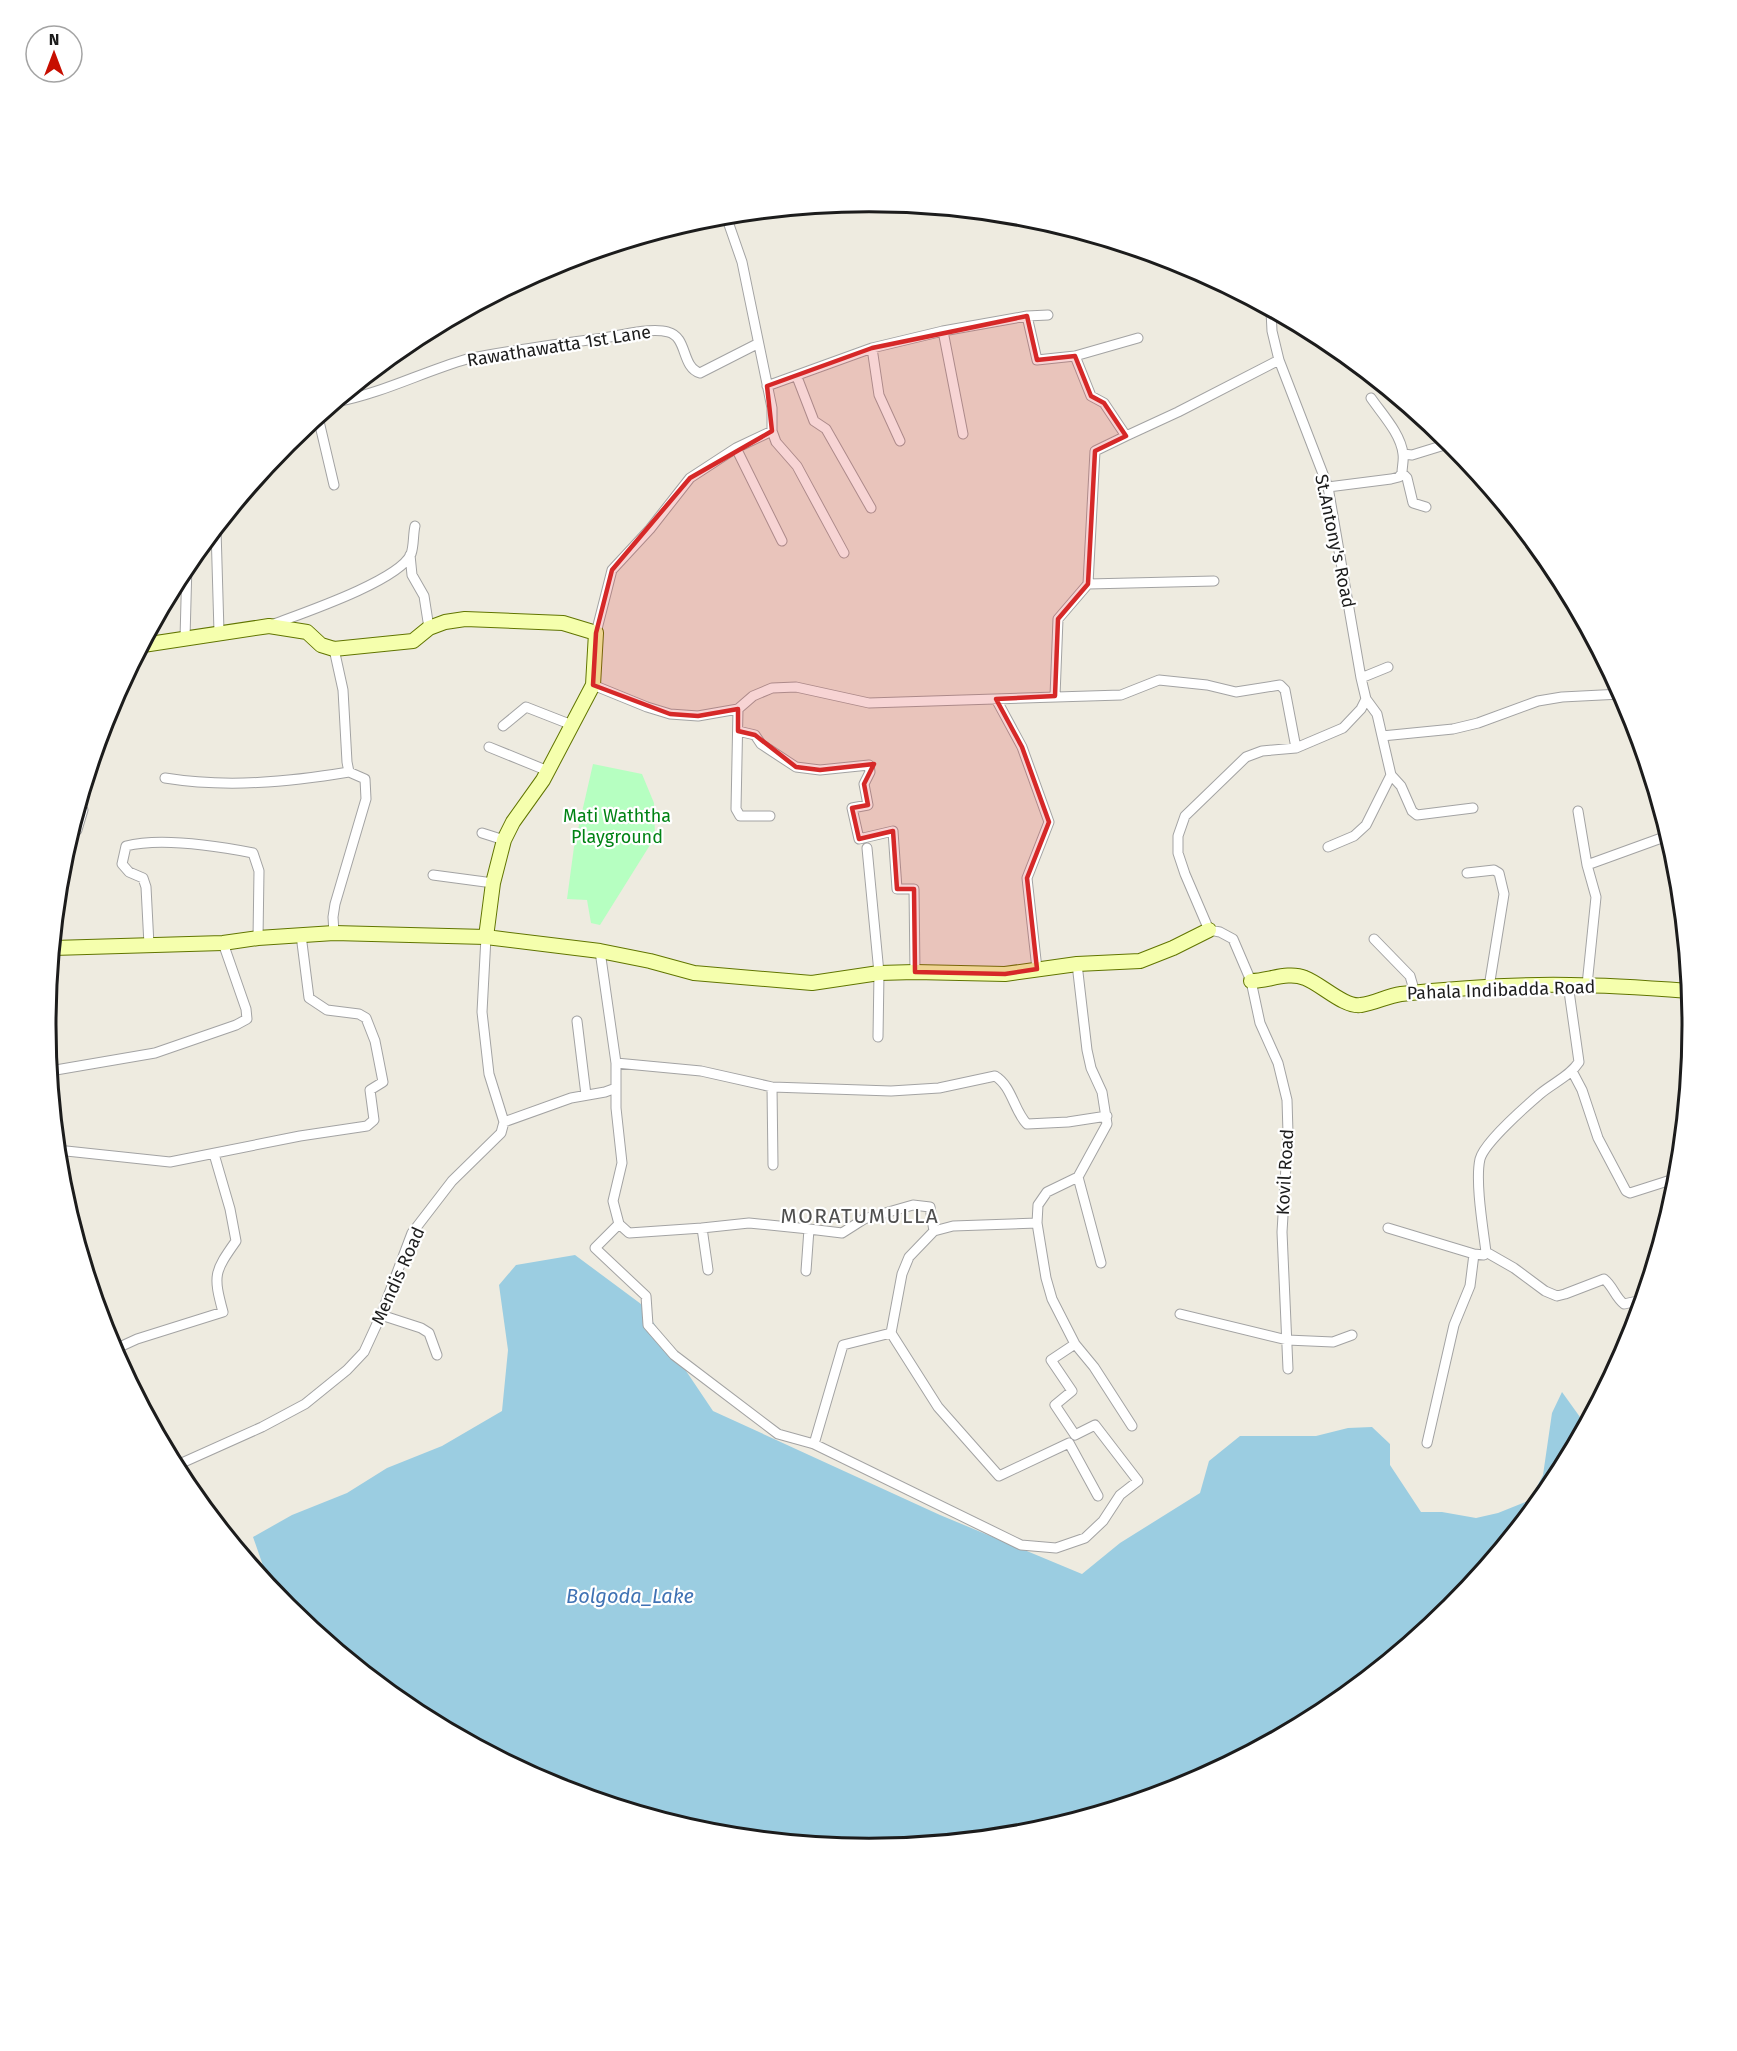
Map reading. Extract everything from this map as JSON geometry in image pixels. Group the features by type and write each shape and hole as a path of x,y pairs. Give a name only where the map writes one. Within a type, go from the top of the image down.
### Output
{"street":[{"path":"729,225 742,262 772,408 772,431 776,442 797,466 844,553"},
{"path":"767,386 872,348 943,331 1027,316 1048,315"},
{"path":"1027,316 1037,360 1075,356 1138,338"},
{"name":"St.Antony's Road","path":"1271,319 1279,360 1328,487 1361,678"},
{"name":"Rawathawatta 1st Lane","path":"352,399 373,394 443,366 467,359 620,335 657,331 671,332 680,340 690,367 700,373 758,344"},
{"path":"943,331 963,434"},
{"path":"872,348 879,395 900,441"},
{"path":"1075,356 1091,396 1104,403 1126,435"},
{"path":"1055,696 1058,619 1088,584 1095,451 1178,412 1279,360"},
{"path":"797,377 814,421 826,429 871,508"},
{"path":"1328,487 1391,479 1399,477 1402,473 1403,454 1392,428 1371,398"},
{"path":"320,426 334,485"},
{"path":"616,1088 571,1098 504,1122 489,1074 482,1012 486,937 493,883 504,840 513,822 548,771 593,685 597,633 612,570 650,529 690,478 736,448 772,431"},
{"path":"1403,454 1412,455 1439,447"},
{"path":"736,448 782,541"},
{"path":"1402,473 1409,482 1413,503 1426,507"},
{"path":"415,526 410,555 412,575 424,596 429,628"},
{"path":"216,542 219,632"},
{"path":"151,644 269,626 354,593 392,573 410,555"},
{"path":"1088,584 1215,581"},
{"path":"185,638 186,584"},
{"path":"269,626 307,632 321,645 334,650 413,641 429,628 445,622 465,619 563,623 597,633"},
{"path":"334,650 343,690 349,772"},
{"path":"1388,667 1361,678 1366,699 1377,714 1391,775 1401,786 1412,811 1417,815 1473,808"},
{"path":"593,685 638,704 670,714 698,716 738,709 753,696 772,688 796,687 869,703 1055,696 1121,696 1160,680 1207,685 1236,692 1280,685 1285,690 1296,748"},
{"path":"1382,736 1453,729 1478,723 1538,702 1562,697 1611,695"},
{"path":"996,699 1022,747 1049,822 1027,878 1037,969"},
{"path":"1209,930 1178,854 1178,836 1185,816 1246,757 1262,752 1296,748 1343,728 1361,710 1366,699"},
{"path":"503,726 526,706 572,725"},
{"path":"738,709 736,809 740,816 770,816"},
{"path":"738,731 755,735 761,744 796,766 820,770 869,765 870,772 864,784 868,805 852,808 859,839 893,831 897,889 914,889 915,972"},
{"path":"489,747 548,771"},
{"path":"165,778 195,783 243,784 296,780 349,772 365,779 366,799 335,904 334,933"},
{"path":"1328,848 1354,836 1366,825 1391,775"},
{"path":"1578,811 1587,865 1596,897 1587,985"},
{"path":"482,833 504,840"},
{"path":"1587,865 1659,839"},
{"path":"149,945 147,887 143,879 129,873 122,864 126,846 142,842 211,846 253,853 259,871 258,938"},
{"path":"867,848 879,973 878,1037"},
{"path":"1467,873 1494,870 1499,873 1504,894 1489,987"},
{"path":"433,875 493,883"},
{"path":"59,948 223,943 258,938 334,933 486,937 600,951 694,973 812,983 879,973 1005,975 1077,964 1140,961 1209,930 1220,932 1233,939 1251,981"},
{"path":"65,1151 170,1162 300,1136 367,1126 374,1120 370,1090 383,1082 375,1041 366,1018 359,1014 327,1010 309,998 301,935"},
{"path":"1374,939 1410,976 1415,993"},
{"path":"57,1070 155,1053 236,1025 247,1019 246,1009 223,943"},
{"path":"600,951 616,1063 622,1163 613,1202 619,1224 629,1233 749,1222 842,1233 864,1218 913,1205 930,1207 934,1231"},
{"path":"1077,964 1087,1050 1091,1068 1102,1092 1107,1124 1078,1177 1047,1191 1038,1205 1037,1223 1046,1278 1052,1299 1075,1344 1094,1367 1132,1426"},
{"name":"Pahala Indibadda Road","path":"1251,981 1264,981 1289,975 1304,977 1349,1004 1360,1006 1397,995 1489,987 1568,984 1681,991"},
{"name":"Kovil Road","path":"1251,981 1260,1023 1278,1063 1287,1100 1288,1133 1282,1232 1288,1369"},
{"path":"1486,1252 1479,1180 1480,1158 1506,1125 1541,1093 1572,1071 1579,1062 1568,984"},
{"path":"577,1021 586,1095"},
{"path":"616,1063 702,1071 772,1087 891,1091 939,1088 995,1076 1002,1080 1021,1118 1028,1124 1068,1122 1107,1116"},
{"path":"1572,1071 1582,1090 1598,1138 1626,1191 1630,1193 1666,1181"},
{"path":"772,1087 773,1165"},
{"name":"Mendis Road","path":"183,1462 262,1427 305,1404 330,1385 364,1352 381,1316 412,1233 452,1181 501,1133 504,1122"},
{"path":"121,1346 223,1312 216,1287 218,1266 236,1241 230,1209 214,1154"},
{"path":"1078,1177 1101,1263"},
{"path":"1037,1223 953,1226 934,1231 909,1257 902,1274 891,1333 938,1407 999,1476 1069,1443 1098,1496"},
{"path":"619,1224 595,1248 646,1296 648,1325 674,1355 778,1434 814,1444 1021,1545 1056,1548 1085,1538 1103,1521 1120,1495 1138,1481 1095,1425 1075,1435 1055,1406 1072,1391 1051,1360 1075,1344"},
{"path":"702,1228 708,1270"},
{"path":"1388,1228 1474,1254 1484,1255 1486,1252"},
{"path":"806,1271 808,1229"},
{"path":"1486,1252 1514,1268 1545,1291 1557,1296 1604,1279 1611,1284 1618,1299 1624,1304 1633,1302"},
{"path":"1427,1443 1454,1325 1470,1286 1474,1254"},
{"path":"1180,1314 1287,1340 1333,1342 1352,1335"},
{"path":"381,1316 421,1328 429,1333 436,1355"},
{"path":"814,1444 843,1345 891,1333"}],"highlighted area":[{"path":"1027,316 1037,360 1075,356 1091,396 1104,403 1126,436 1095,451 1088,584 1058,619 1055,696 996,699 1022,747 1049,822 1027,878 1037,969 1005,974 915,972 914,889 897,889 893,831 859,839 852,808 868,805 864,784 874,764 820,770 796,767 755,735 738,731 738,709 698,716 670,714 593,685 596,633 612,570 690,478 772,431 767,386 872,348"}],"green space":[{"name":"Mati Waththa Playground","path":"593,764 642,774 654,803 655,837 600,925 591,923 587,900 567,899 574,847"}],"water":[{"name":"Bolgoda_Lake","path":"575,1255 641,1304 713,1411 940,1515 1082,1574 1120,1543 1200,1493 1209,1461 1240,1436 1316,1436 1348,1428 1372,1427 1390,1444 1390,1465 1421,1512 1442,1512 1476,1518 1498,1513 1526,1501 1480,1562 1405,1637 1363,1670 1275,1730 1180,1777 1130,1795 1079,1811 1027,1823 975,1832 922,1837 815,1837 762,1832 658,1811 557,1777 462,1730 417,1701 332,1637 294,1600 264,1570 253,1537 292,1515 347,1493 387,1468 442,1446 502,1411 508,1350 499,1285 516,1265"},
{"name":"Bolgoda_Lake","path":"1562,1392 1581,1418 1537,1487 1543,1475 1552,1413"}],"district":[{"name":"MORATUMULLA","path":"860,1216"}]}
